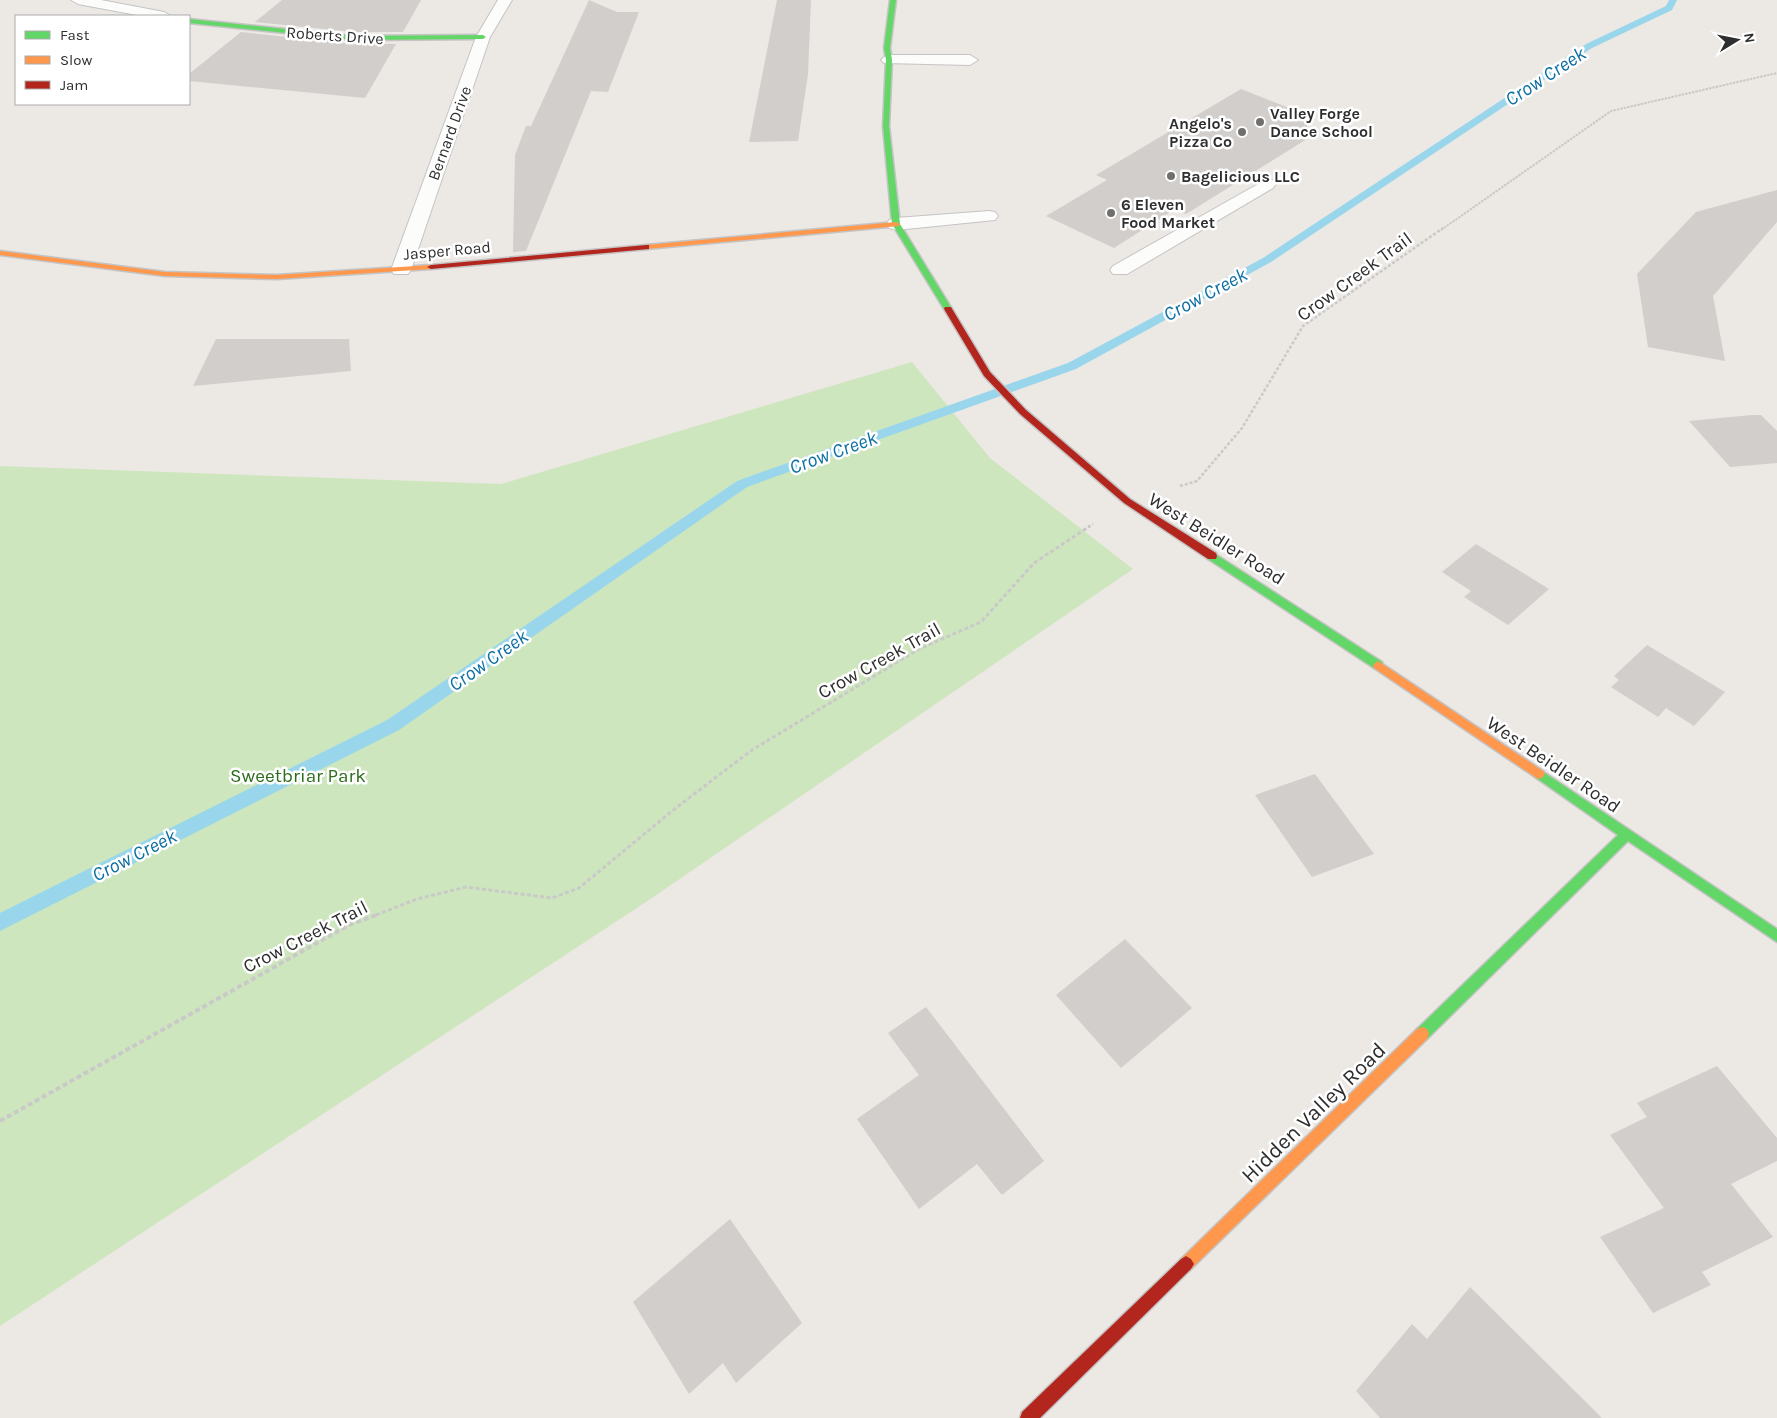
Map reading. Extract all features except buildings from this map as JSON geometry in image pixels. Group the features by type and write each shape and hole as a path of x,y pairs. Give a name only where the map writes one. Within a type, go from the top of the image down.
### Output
{"street":[{"path":"78,0 159,15"},
{"name":"Bernard Drive","path":"400,270 483,37 505,0"},
{"name":"West Beidler Road","path":"893,0 887,48 890,60 886,126 896,224 986,374 1023,412 1126,501 1297,610 1777,936"},
{"name":"Roberts Drive","path":"190,21 354,38 483,37"},
{"path":"890,60 970,60"},
{"path":"1120,270 1267,184"},
{"path":"896,224 989,216"},
{"name":"Jasper Road","path":"0,253 165,274 277,277 400,270 896,224"},
{"name":"Hidden Valley Road","path":"1028,1418 1626,835"}],"path":[{"name":"Crow Creek Trail","path":"0,1121 349,925 416,899 466,887 552,898 579,888 677,807 752,750 920,649 981,622 1034,563 1126,501 1197,481 1242,428 1303,326 1611,111 1777,74"}],"green space":[{"name":"Sweetbriar Park","path":"912,362 990,458 1133,569 649,900 0,1326 0,466 501,484"}],"waterway":[{"name":"Crow Creek","path":"0,922 393,725 742,484 1072,366 1267,260 1589,46 1669,8 1673,0"}],"traffic: fast":[{"path":"893,0 887,48 889,60 886,126 896,224 948,309"},
{"path":"190,21 354,38 483,37"},
{"path":"1212,556 1378,665"},
{"path":"1539,774 1777,936"},
{"path":"1422,1034 1626,835"}],"traffic: slow":[{"path":"646,247 896,224"},
{"path":"0,253 165,274 277,277 431,267"},
{"path":"1378,665 1539,774"},
{"path":"1186,1264 1422,1034"}],"traffic: jam":[{"path":"431,267 646,247"},
{"path":"948,309 987,374 1023,412 1127,501 1212,556"},
{"path":"1028,1418 1186,1264"}],"place":[{"name":"Valley Forge Dance School","path":"1260,122"},
{"name":"Angelo's Pizza Co","path":"1242,132"},
{"name":"Bagelicious LLC","path":"1171,176"},
{"name":"6 Eleven Food Market","path":"1111,213"}]}
